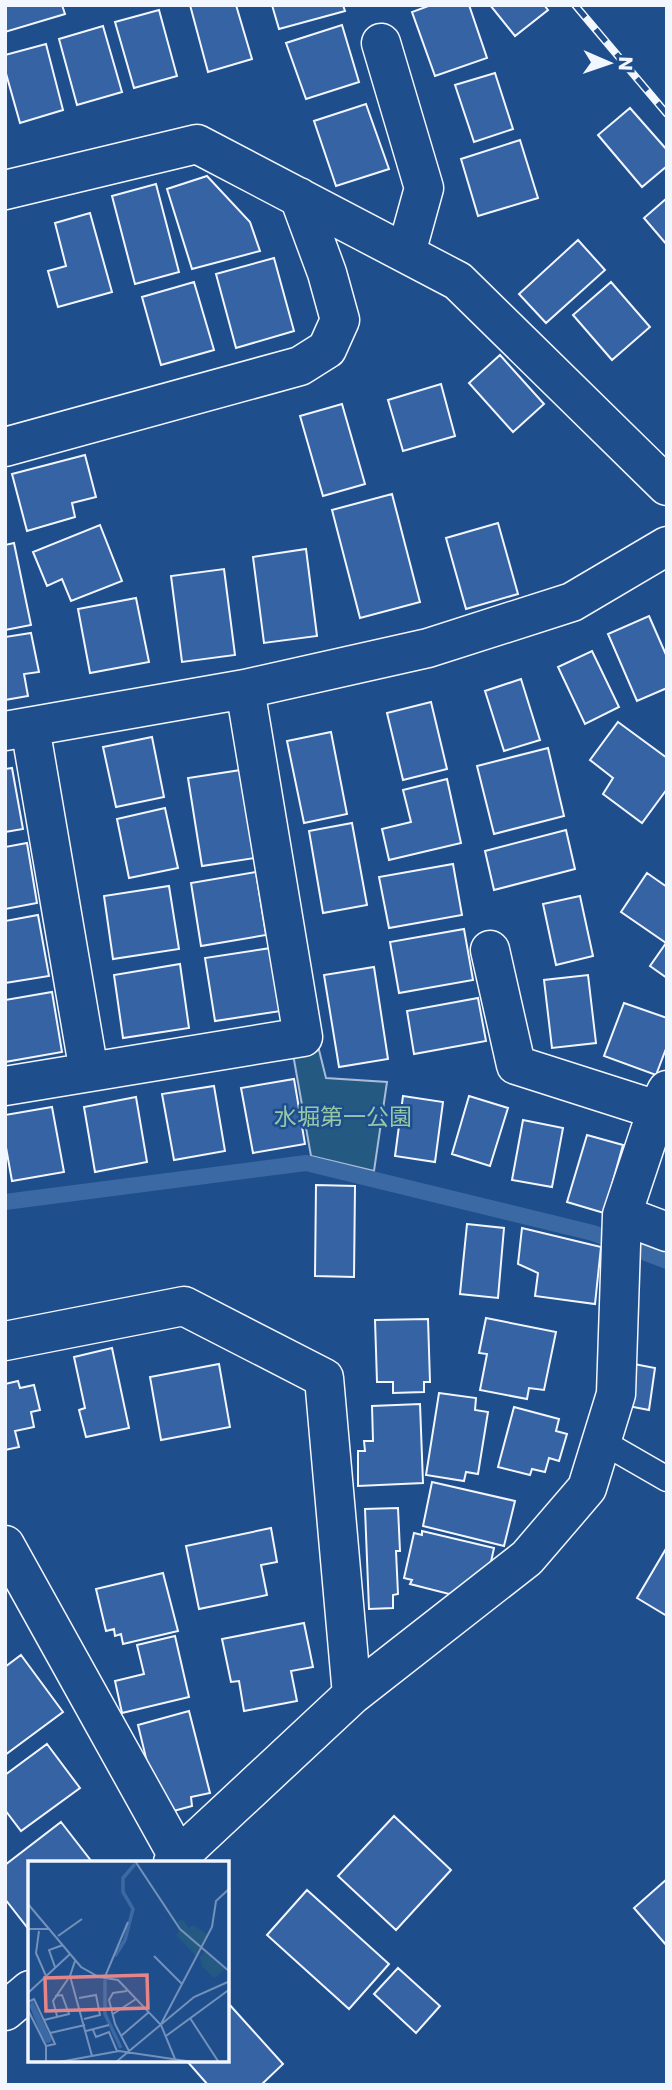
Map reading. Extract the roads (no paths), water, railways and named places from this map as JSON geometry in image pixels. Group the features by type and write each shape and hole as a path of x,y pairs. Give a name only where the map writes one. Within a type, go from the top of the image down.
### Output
{"street":[{"path":"381,43 424,188 406,253"},
{"path":"5,190 197,144 458,281 667,486"},
{"path":"5,446 300,366 327,349 340,320 327,274 299,197"},
{"path":"89,1072 18,729 245,689 428,648 572,602 667,546"},
{"path":"5,1086 303,1037 245,689"},
{"path":"5,1545 176,1860 352,1695 527,1558 587,1488 615,1394 622,1214 662,1100 516,1065 490,950"},
{"path":"622,1214 667,1232"},
{"path":"5,1341 184,1306 324,1378 352,1695"},
{"path":"5,2011 28,1992"}],"lane":[{"path":"601,1441 667,1479"}],"waterway":[{"path":"5,1202 306,1163 593,1233 667,1261"}],"railway":[{"path":"575,5 667,114"}],"park label":[{"name":"水堀第一公園","path":"343,1117"}]}
